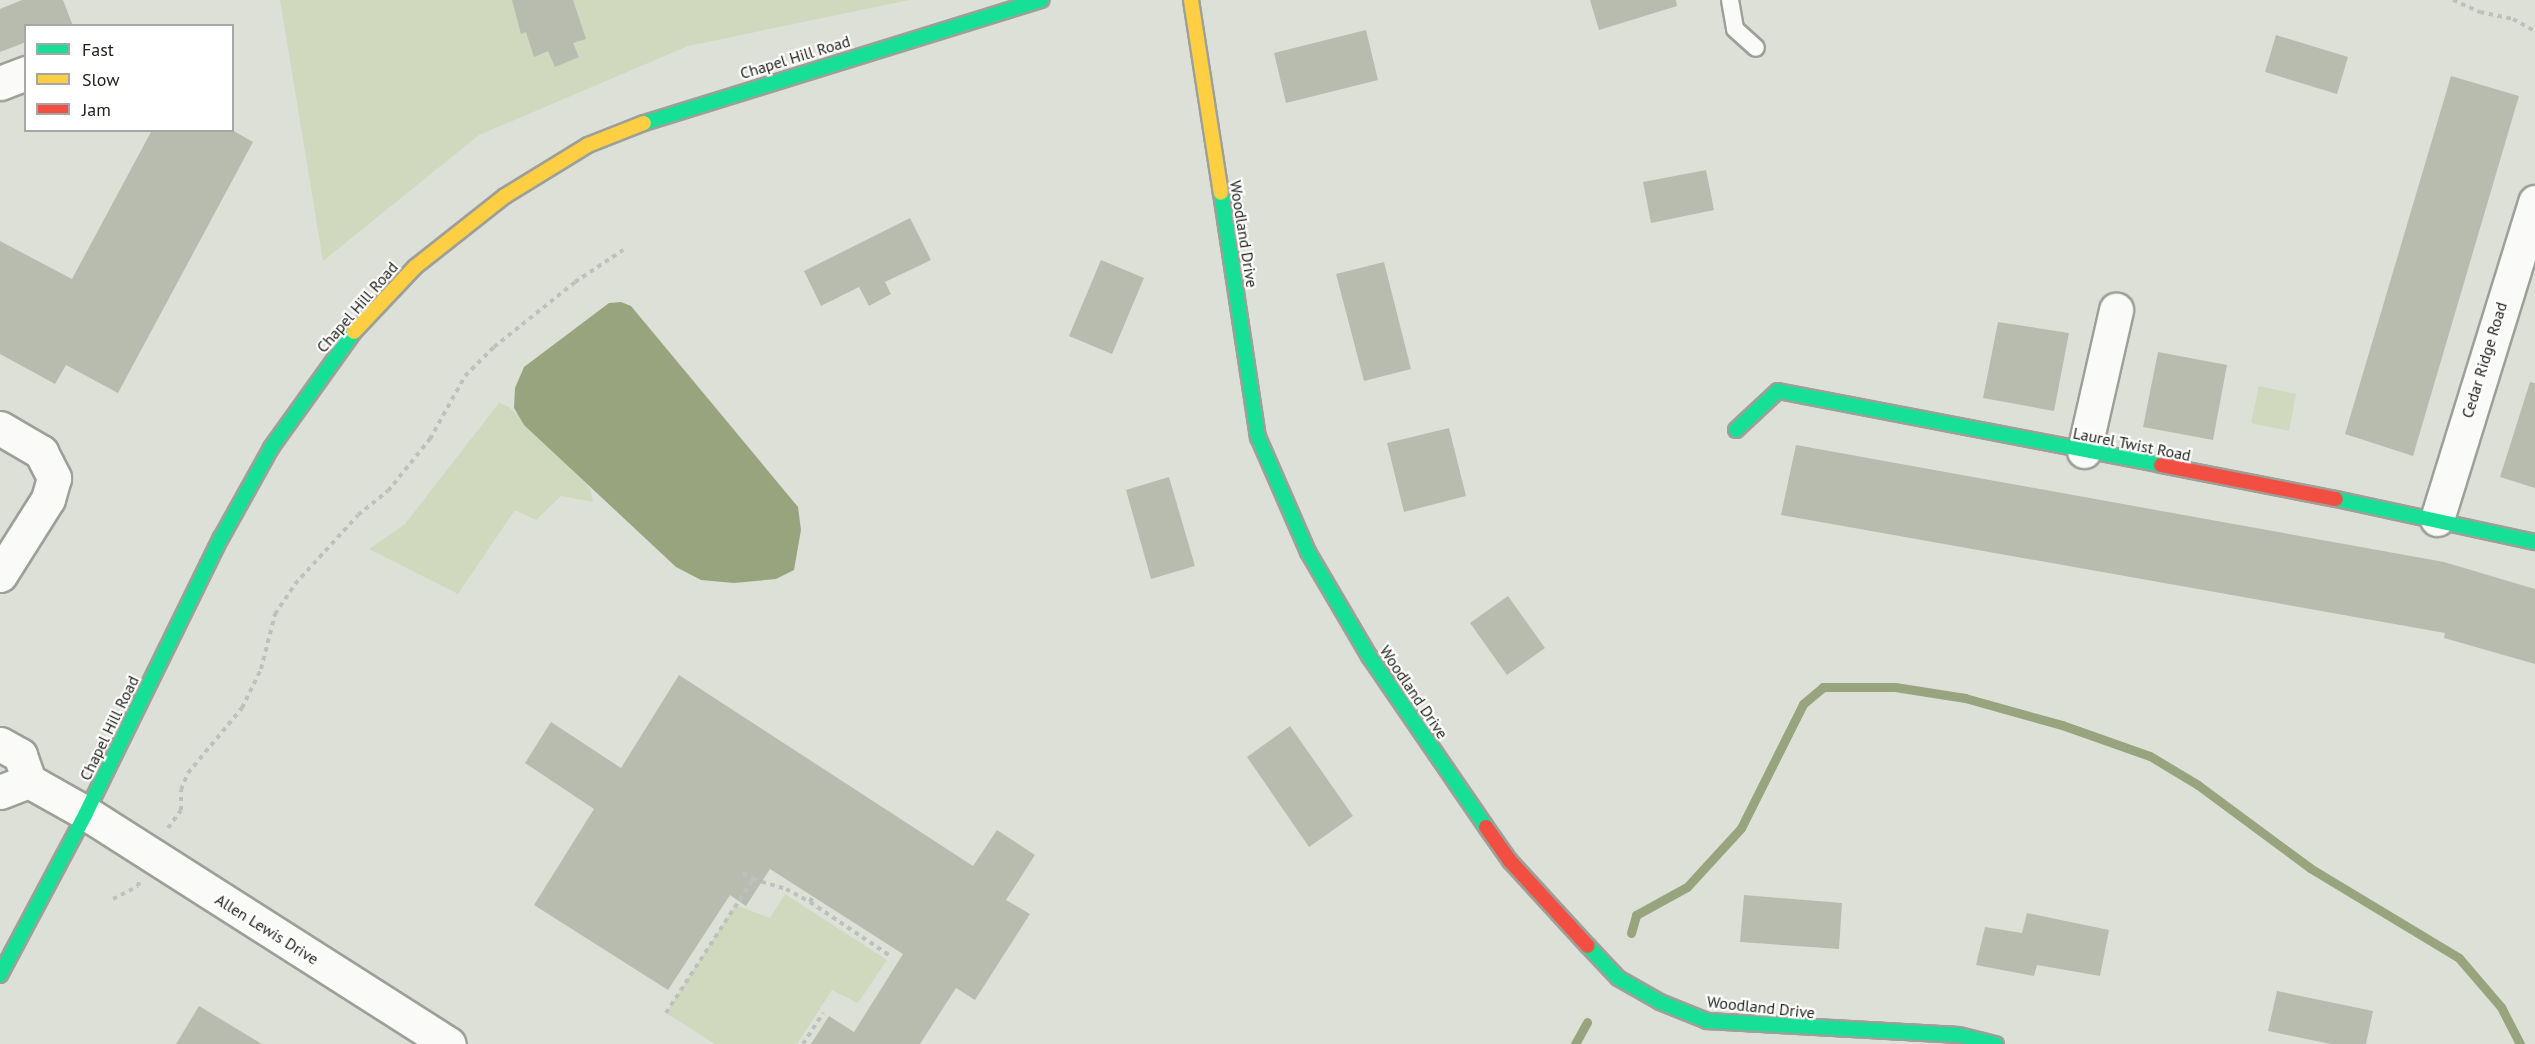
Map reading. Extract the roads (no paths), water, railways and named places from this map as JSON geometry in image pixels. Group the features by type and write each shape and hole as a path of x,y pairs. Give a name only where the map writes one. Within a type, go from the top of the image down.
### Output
{"street":[{"name":"Chapel Hill Road","path":"0,975 86,813 221,538 272,448 339,348 415,267 506,196 588,146 678,110 1001,6 1041,0"},
{"name":"Woodland Drive","path":"1191,0 1258,437 1308,552 1370,656 1510,861 1618,978 1659,1002 1707,1021 1959,1035 1996,1044"},
{"path":"0,83 24,74"},
{"name":"Cedar Ridge Road","path":"2437,519 2532,221"},
{"path":"2084,451 2116,310"},
{"name":"Laurel Twist Road","path":"1736,430 1778,391 2437,519 2535,542"},
{"path":"0,428 41,452 54,477 48,499 0,575"},
{"path":"0,744 20,754 14,787"},
{"name":"Allen Lewis Drive","path":"14,787 86,813 449,1044"}],"lane":[{"path":"1730,0 1735,29 1755,48"}],"waterway":[{"path":"1631,933 1636,915 1687,887 1741,828 1803,704 1823,687 1895,687 1965,698 2062,725 2150,756 2198,785 2310,868 2459,958 2501,1007 2520,1044"},
{"path":"1575,1044 1587,1022"}]}
